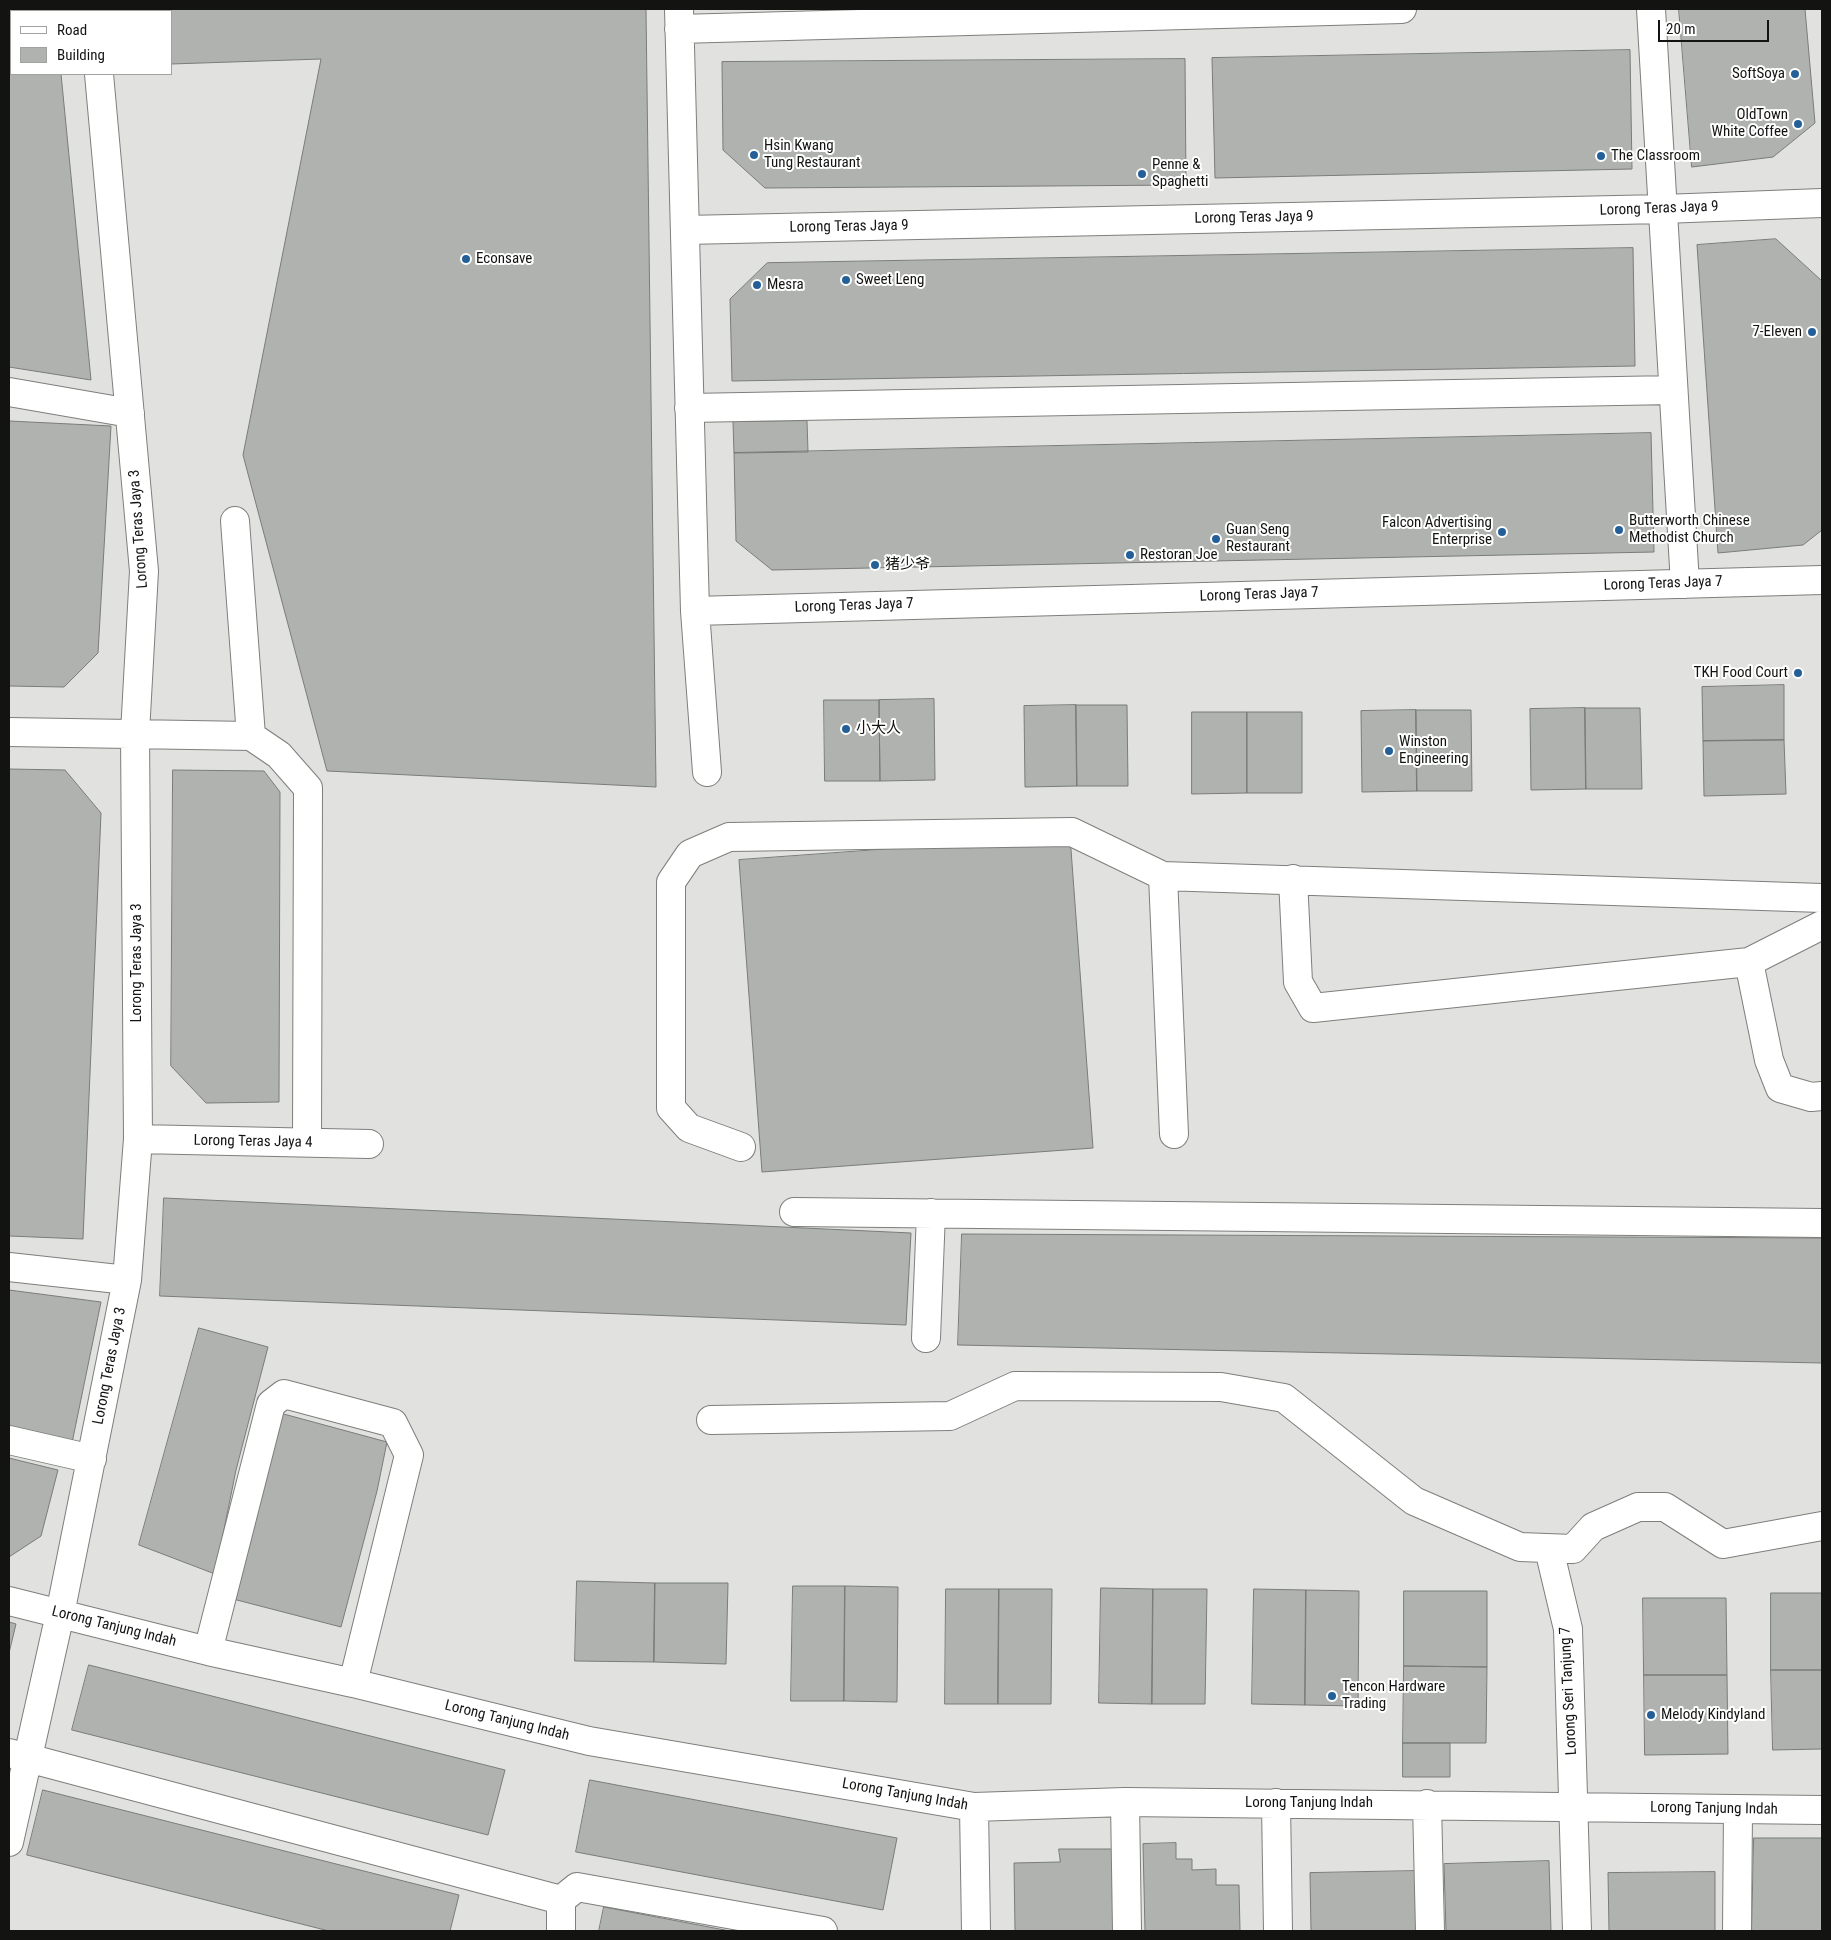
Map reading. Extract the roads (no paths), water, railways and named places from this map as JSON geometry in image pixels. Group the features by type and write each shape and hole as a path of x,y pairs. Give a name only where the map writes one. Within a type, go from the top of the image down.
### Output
{"street":[{"path":"706,772 695,611 679,19 1402,9"},
{"path":"1651,9 1685,584"},
{"name":"Lorong Teras Jaya 3","path":"9,1842 18,1755 60,1614 127,1280 138,1139 135,733 144,571 99,75"},
{"name":"Lorong Teras Jaya 9","path":"685,230 1662,210 1822,203"},
{"path":"689,408 1673,390"},
{"path":"9,392 130,413"},
{"path":"235,521 250,736"},
{"name":"Lorong Teras Jaya 7","path":"695,611 1822,580"},
{"path":"9,732 250,736 279,755 308,788 308,1142"},
{"path":"741,1147 689,1128 671,1108 671,882 690,854 729,837 1072,832 1163,876 1822,898"},
{"path":"1163,876 1174,1134"},
{"path":"1292,879 1298,982 1313,1008 1748,962 1822,925"},
{"path":"1748,962 1769,1060 1780,1088 1811,1097 1822,1096"},
{"name":"Lorong Teras Jaya 4","path":"138,1139 369,1144"},
{"path":"794,1212 1822,1223"},
{"path":"926,1338 931,1214"},
{"path":"9,1267 127,1280"},
{"path":"712,1420 950,1416 1015,1386 1221,1387 1284,1398 1414,1501 1520,1547 1574,1549 1593,1527 1638,1507 1665,1507 1723,1544 1822,1526"},
{"path":"208,1651 271,1404 284,1394 393,1423 409,1456 353,1683"},
{"path":"9,1440 92,1459"},
{"name":"Lorong Seri Tanjung 7","path":"1549,1549 1568,1629 1577,1931"},
{"name":"Lorong Tanjung Indah","path":"9,1601 208,1651 353,1683 589,1741 974,1807 1125,1802 1822,1810"},
{"path":"18,1755 560,1900"},
{"path":"1125,1802 1127,1931"},
{"path":"1276,1803 1278,1931"},
{"path":"1427,1804 1430,1931"},
{"path":"974,1807 976,1931"},
{"path":"1737,1931 1738,1810"},
{"path":"560,1900 577,1887 823,1931"},
{"path":"560,1900 561,1931"}],"place":[{"name":"SoftSoya","path":"1795,74"},
{"name":"OldTown White Coffee","path":"1798,124"},
{"name":"Hsin Kwang Tung Restaurant","path":"754,155"},
{"name":"The Classroom","path":"1601,156"},
{"name":"Penne & Spaghetti","path":"1142,174"},
{"name":"Econsave","path":"466,259"},
{"name":"Sweet Leng","path":"846,280"},
{"name":"Mesra","path":"757,285"},
{"name":"7-Eleven","path":"1812,332"},
{"name":"Butterworth Chinese Methodist Church","path":"1619,530"},
{"name":"Falcon Advertising Enterprise","path":"1502,532"},
{"name":"Guan Seng Restaurant","path":"1216,539"},
{"name":"Restoran Joe","path":"1130,555"},
{"name":"猪少爷","path":"875,565"},
{"name":"TKH Food Court","path":"1798,673"},
{"name":"小大人","path":"846,729"},
{"name":"Winston Engineering","path":"1389,751"},
{"name":"Tencon Hardware Trading","path":"1332,1696"},
{"name":"Melody Kindyland","path":"1651,1715"}]}
